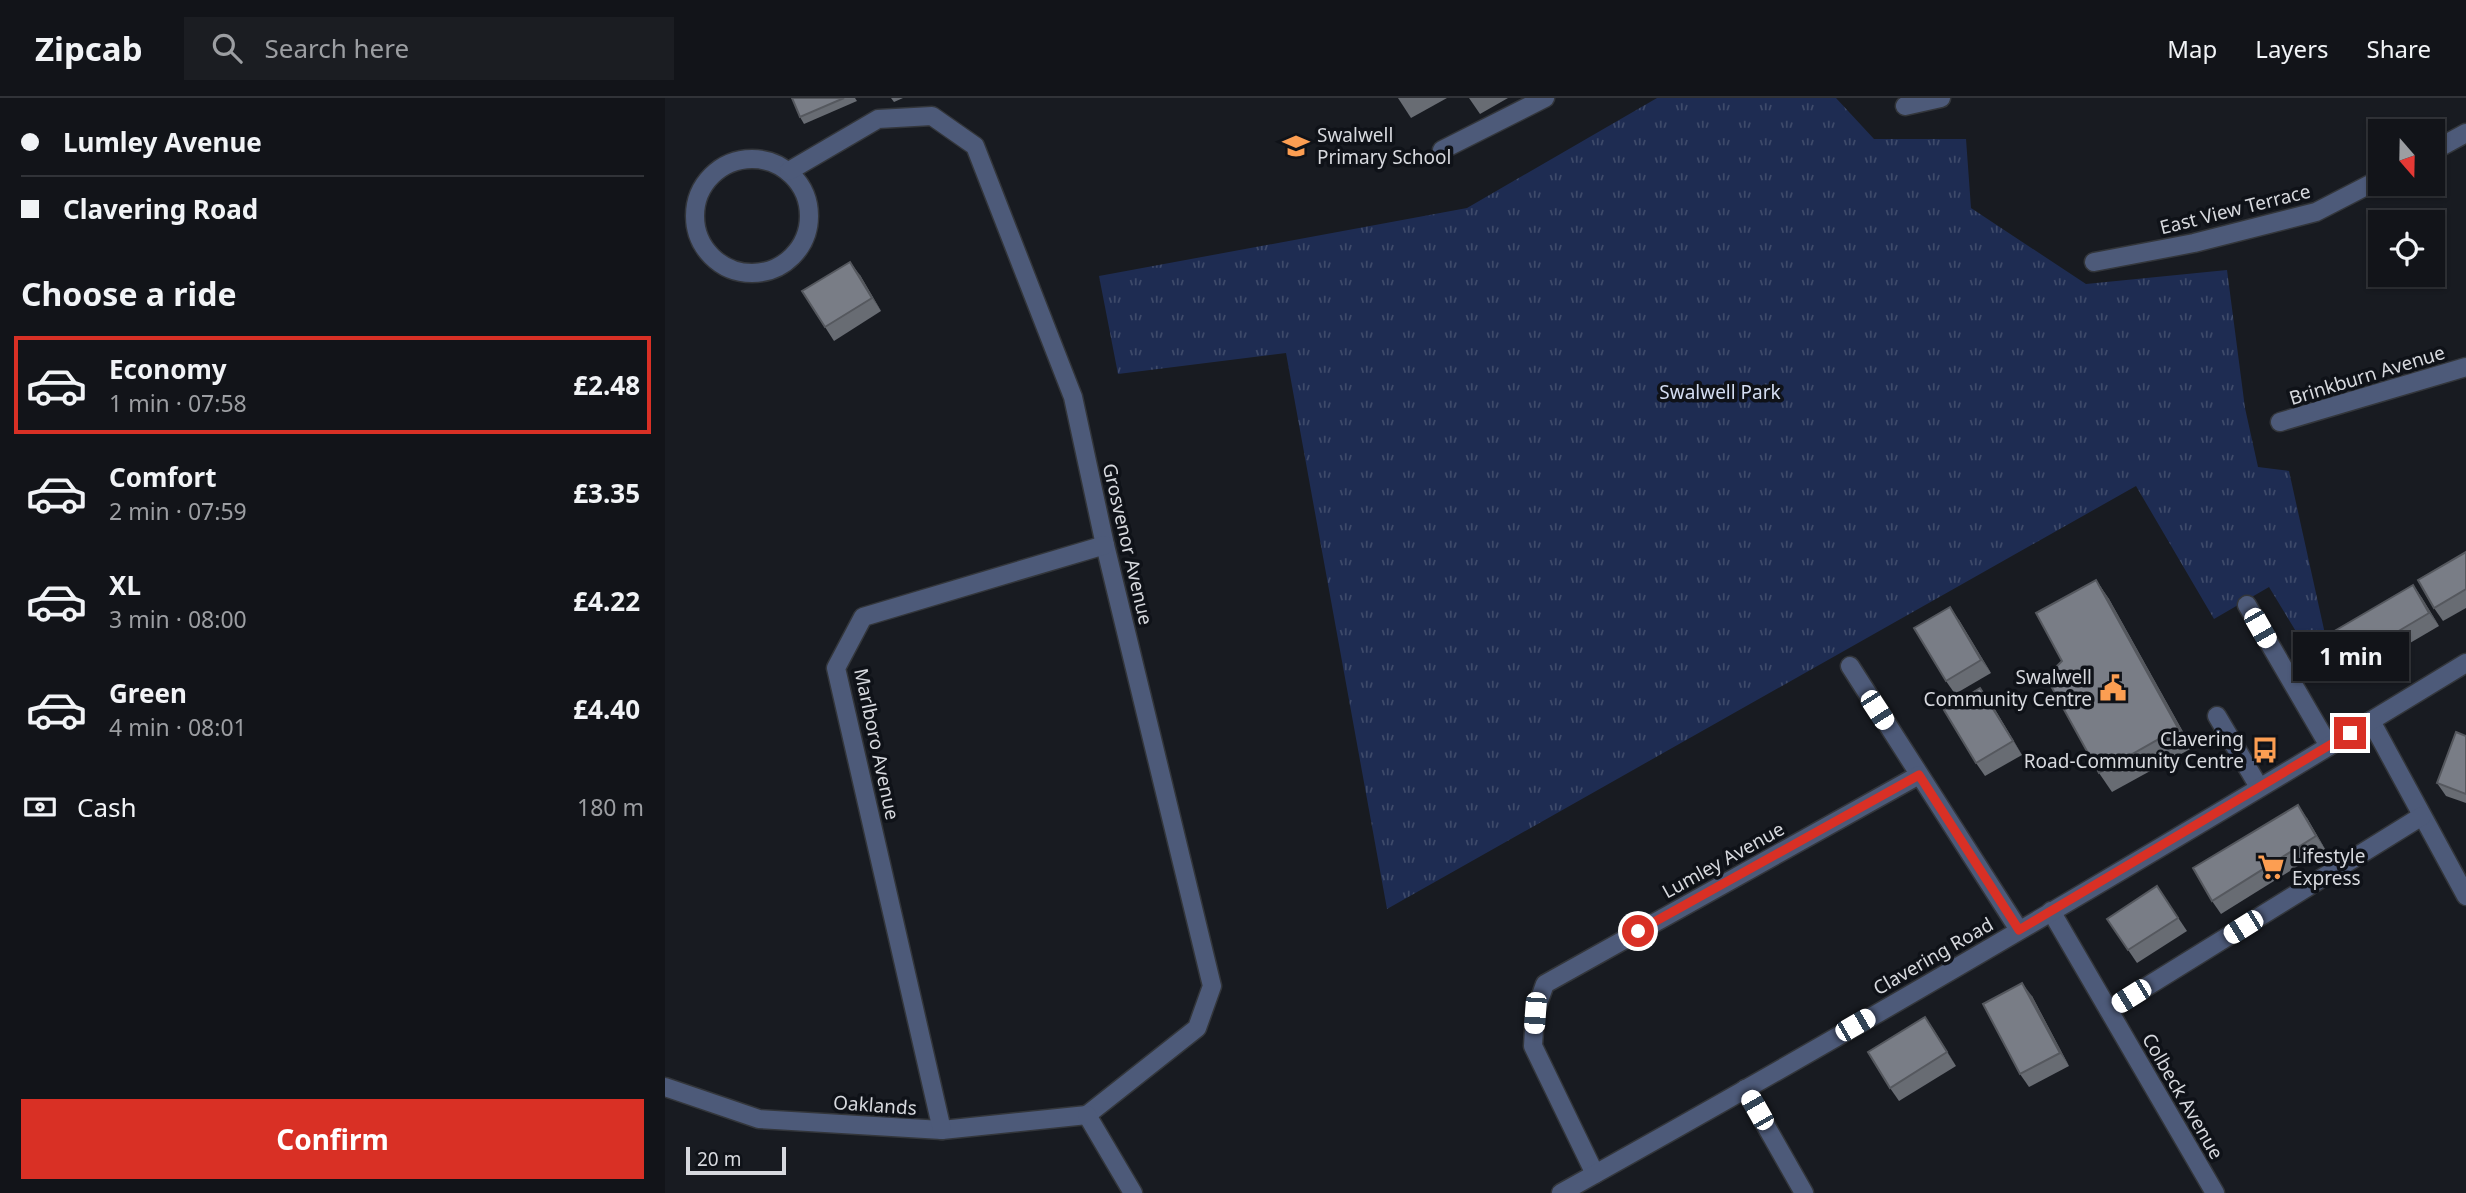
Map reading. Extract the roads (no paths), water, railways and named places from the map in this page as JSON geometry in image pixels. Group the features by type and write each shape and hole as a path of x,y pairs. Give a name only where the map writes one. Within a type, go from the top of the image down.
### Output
{"street":[{"path":"1442,150 1545,98"},
{"path":"1905,106 1941,98"},
{"name":"Grosvenor Avenue","path":"789,171 878,119 932,116 975,146 1073,397 1105,545 1212,986 1197,1028 1087,1115"},
{"path":"2445,144 2466,133"},
{"path":"762,158 789,171 807,196 809,226 796,253 772,271 741,273 714,261 696,236 694,206 707,178 731,160 762,158"},
{"name":"East View Terrace","path":"2094,262 2195,243 2316,212 2368,185"},
{"name":"Brinkburn Avenue","path":"2280,422 2466,367"},
{"name":"Marlboro Avenue","path":"942,1130 836,668 863,617 1105,545"},
{"path":"2247,605 2329,746"},
{"name":"Clavering Road","path":"1561,1193 2019,930 2466,663"},
{"path":"1850,666 2019,930"},
{"path":"2217,716 2259,787"},
{"path":"2371,721 2466,896"},
{"name":"Lumley Avenue","path":"1595,1174 1533,1046 1535,1013 1545,984 1919,775"},
{"path":"2109,1010 2422,816"},
{"name":"Colbeck Avenue","path":"2051,911 2215,1193"},
{"name":"Oaklands","path":"665,1087 759,1119 942,1130 1087,1115"},
{"path":"1745,1089 1804,1193"},
{"path":"1087,1115 1133,1193"}],"place":[{"name":"Swalwell Primary School","path":"1296,146"},
{"name":"Swalwell Community Centre","path":"2113,688"},
{"name":"Clavering Road-Community Centre","path":"2265,750"},
{"name":"Lifestyle Express","path":"2271,867"}],"park label":[{"name":"Swalwell Park","path":"1720,392"}]}
